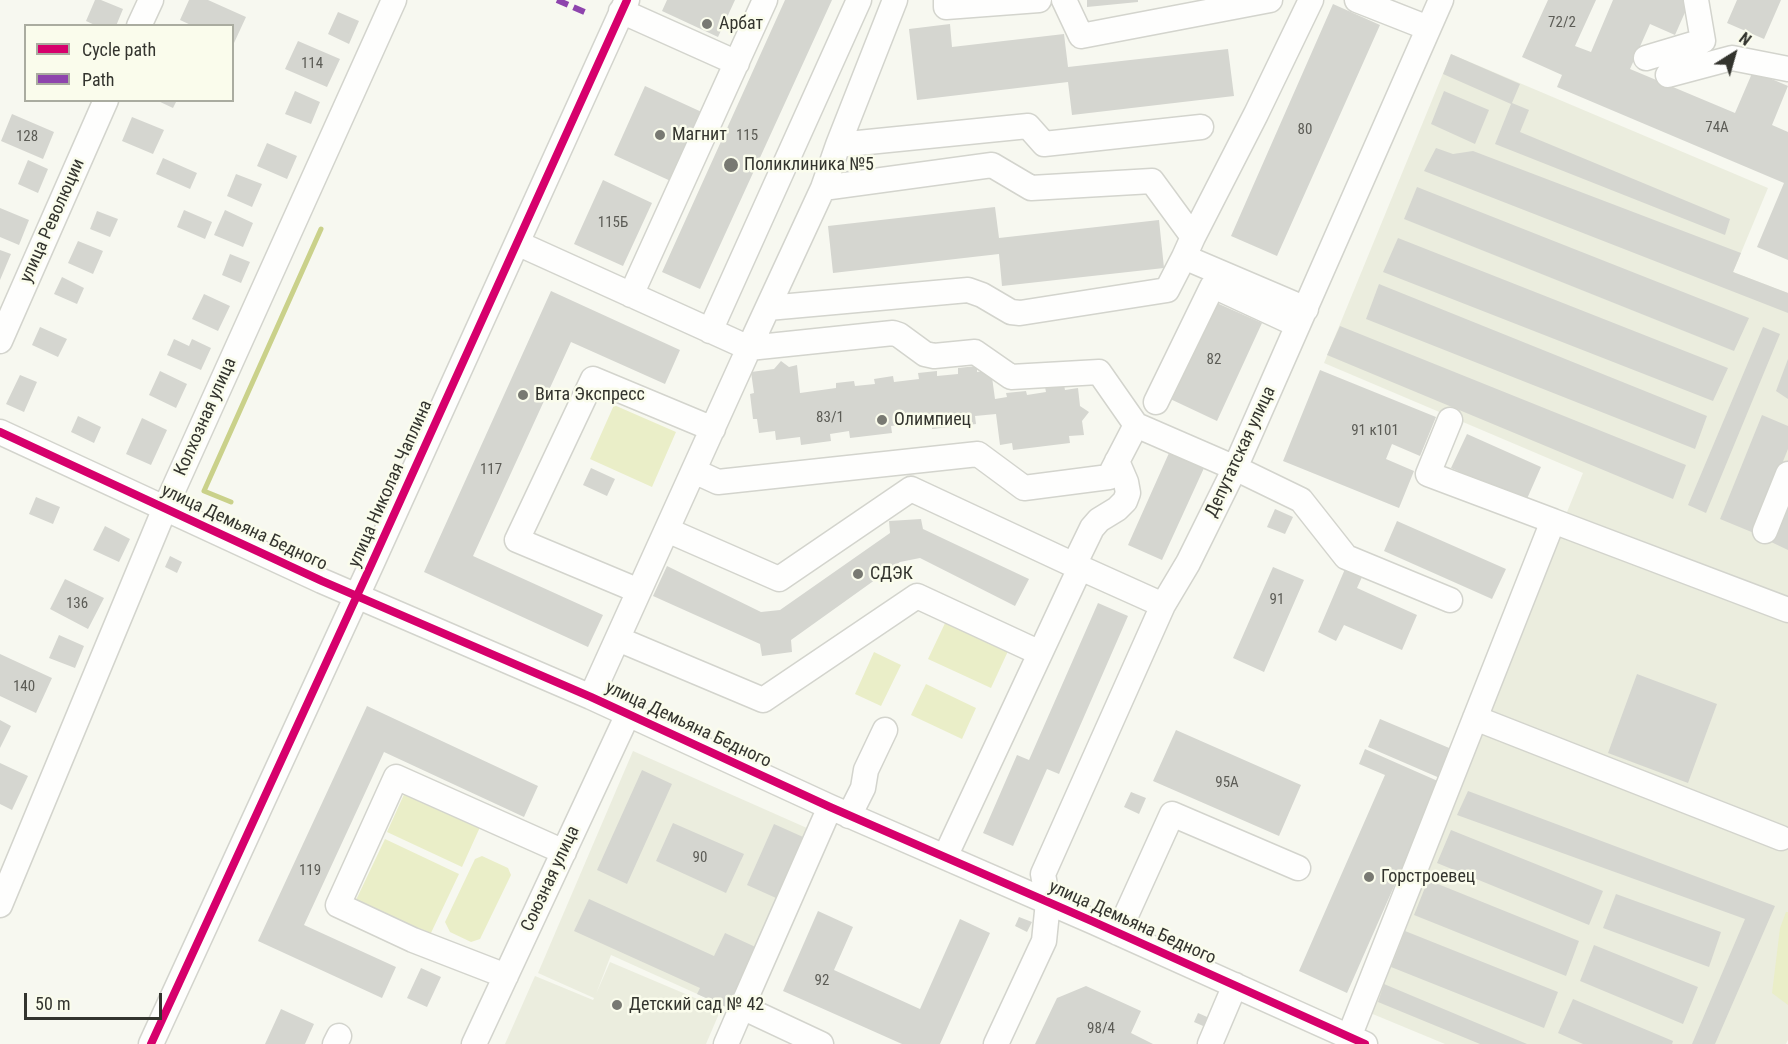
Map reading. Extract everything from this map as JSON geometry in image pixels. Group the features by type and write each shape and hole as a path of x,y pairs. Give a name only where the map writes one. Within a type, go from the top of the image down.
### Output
{"street":[{"path":"140,24 151,0"},
{"name":"Колхозная улица","path":"0,905 165,508 394,0"},
{"path":"632,295 765,0"},
{"path":"710,331 860,0"},
{"path":"591,697 823,188 895,0"},
{"path":"946,0 946,7 1040,0"},
{"path":"1064,0 1081,36 1270,0"},
{"path":"768,308 968,290 982,295 1011,312 1020,314 1167,290 1311,0"},
{"path":"1357,0 1428,28"},
{"name":"Депутатская улица","path":"996,1044 1044,941 1048,902 1043,874 1163,604 1188,563 1235,468 1441,0"},
{"path":"1646,58 1703,41 1696,0"},
{"path":"624,6 737,63"},
{"name":"улица Николая Чаплина","path":"151,1044 624,6"},
{"path":"1668,75 1732,58 1788,69"},
{"name":"улица Революции","path":"0,341 105,102"},
{"path":"838,145 1028,126 1044,144 1201,127"},
{"path":"823,188 992,165 1031,188 1152,181 1188,247 1302,317"},
{"path":"516,243 749,348 893,333 925,354 934,356 975,352 1011,378 1099,372 1136,424 1301,500 1346,557 1450,600"},
{"path":"1156,402 1212,287 1302,317"},
{"path":"639,591 517,540 593,379 713,429"},
{"path":"1450,420 1428,474 1788,610"},
{"path":"693,471 718,482 978,454 1024,488 1109,477 1136,424"},
{"name":"улица Демьяна Бедного","path":"0,432 357,596 591,697 840,812 1357,1040"},
{"path":"945,857 1041,653 1092,528 1125,501 1128,493 1126,482 1117,461"},
{"path":"1765,531 1788,474"},
{"path":"667,530 779,579 911,489 1077,567 1163,604"},
{"path":"1357,1040 1475,718 1553,521"},
{"path":"618,639 763,700 917,596 1041,653"},
{"name":"Союзная улица","path":"474,1044 628,714"},
{"path":"1475,718 1781,838"},
{"path":"726,1044 742,1007 840,812 863,788 866,770 885,730"},
{"path":"506,976 413,940 338,905 396,777 564,852"},
{"path":"1118,933 1172,814 1298,868"},
{"path":"1210,1044 1236,985"},
{"path":"742,1007 821,1044"}],"shaded area":[{"path":"1451,54 1768,188 1733,272 1788,293 1788,1040 1786,1044 1445,1044 1363,1010 1583,473 1324,363"},
{"path":"633,751 825,836 746,1016 611,955 596,994 610,962 721,1009 706,1044 505,1044 535,976 593,1000 594,998 538,973"}],"green space":[{"path":"614,405 676,432 652,487 590,459"},
{"path":"947,619 1009,649 991,688 928,659"},
{"path":"874,652 901,665 881,706 855,694"},
{"path":"926,684 976,708 962,739 911,715"},
{"path":"406,790 481,825 462,867 387,832"},
{"path":"385,839 459,874 430,935 356,900"},
{"path":"482,856 508,868 511,875 480,939 471,942 450,932 445,922 475,859"},
{"path":"1788,912 1788,1005 1772,993 1780,928"}],"building":[{"path":"95,0 101,0 123,9 117,24 93,24 86,21"},
{"path":"189,0 208,0 246,17 234,43 234,24 189,24 180,20"},
{"name":"Арбат","path":"667,0 735,0 718,37 662,11"},
{"path":"785,0 832,0 700,289 662,272"},
{"path":"1087,0 1138,0 1138,2 1087,7"},
{"path":"1548,0 1596,0 1575,46 1591,52 1613,0 1690,1 1675,35 1650,24 1630,69 1735,113 1753,71 1788,86 1772,125 1788,132 1788,260 1757,247 1784,183 1557,87 1562,75 1522,57"},
{"path":"1737,0 1781,0 1764,39 1727,23"},
{"path":"1333,4 1380,25 1277,256 1231,236"},
{"path":"338,12 359,21 349,44 328,34"},
{"path":"950,24 952,47 1064,34 1068,67 1228,49 1234,96 1072,115 1068,82 917,100 909,29"},
{"path":"298,41 340,59 327,87 285,69"},
{"path":"1451,54 1520,84 1512,103 1529,110 1520,132 1730,219 1725,235 1495,144 1511,104 1443,74"},
{"name":"Магнит","path":"645,86 706,114 675,183 614,155"},
{"path":"295,91 320,102 311,124 285,114"},
{"path":"1444,91 1489,110 1475,144 1431,124"},
{"path":"160,102 176,102 173,108"},
{"path":"12,114 54,132 43,159 1,141"},
{"path":"132,117 164,130 153,154 122,141"},
{"path":"267,143 297,156 287,179 257,166"},
{"path":"1436,148 1453,154 1473,151 1741,253 1733,272 1788,293 1788,313 1424,171"},
{"path":"163,158 197,173 190,189 156,174"},
{"path":"28,160 48,169 38,193 18,184"},
{"path":"236,174 262,184 252,207 227,196"},
{"path":"603,180 652,203 623,266 574,244"},
{"path":"1417,187 1749,318 1734,351 1404,219"},
{"path":"995,207 999,238 1159,220 1164,268 1002,286 999,254 833,273 828,226"},
{"path":"0,208 29,220 19,245 0,237"},
{"path":"184,210 212,222 205,239 177,227"},
{"path":"225,210 253,223 243,247 214,235"},
{"path":"97,211 118,219 110,237 90,229"},
{"path":"1398,238 1728,368 1713,401 1383,272"},
{"path":"78,241 103,251 93,274 68,263"},
{"path":"0,250 11,254 0,280"},
{"path":"230,254 250,262 241,283 222,275"},
{"path":"62,277 84,288 77,304 54,294"},
{"path":"1379,284 1707,416 1695,449 1366,319"},
{"path":"551,291 680,350 665,384 571,342 473,556 603,615 588,647 424,572"},
{"path":"204,294 230,306 218,331 192,319"},
{"path":"1210,300 1262,323 1217,421 1166,397"},
{"path":"1340,326 1686,465 1673,499 1327,355"},
{"path":"40,327 67,339 58,357 32,345"},
{"path":"1763,327 1780,334 1706,513 1688,505"},
{"path":"174,339 189,346 192,339 211,348 201,370 167,355"},
{"path":"1788,359 1788,399 1776,391"},
{"path":"781,361 789,367 797,365 800,393 836,388 836,383 854,381 855,386 875,384 874,379 893,376 894,382 919,379 918,373 937,371 937,376 958,374 958,368 977,366 977,372 991,370 995,399 1007,397 1006,393 1026,391 1027,395 1046,392 1045,387 1064,385 1065,390 1078,388 1080,406 1089,412 1082,421 1084,435 1069,436 1070,443 1013,450 1012,443 1000,445 996,414 975,416 976,424 932,429 932,421 891,426 892,433 850,438 849,431 830,434 831,441 801,445 800,437 776,440 775,431 759,433 757,419 753,419 750,394 754,393 751,372 774,369"},
{"path":"1320,370 1436,417 1420,456 1392,444 1386,459 1414,471 1399,508 1283,461"},
{"path":"160,371 187,384 176,408 149,395"},
{"path":"20,375 37,382 24,412 6,404"},
{"path":"1762,415 1788,426 1788,449 1754,533 1720,519"},
{"path":"78,416 101,427 94,443 71,432"},
{"path":"142,418 167,430 151,465 126,454"},
{"path":"1467,434 1541,467 1526,501 1451,468"},
{"path":"1169,453 1204,468 1162,560 1128,545"},
{"path":"591,468 615,479 607,496 583,485"},
{"path":"1788,494 1788,550 1769,541"},
{"path":"36,497 60,507 53,524 29,514"},
{"path":"1275,509 1293,517 1285,534 1267,527"},
{"path":"921,519 923,529 1029,579 1015,606 920,558 900,562 791,640 792,652 762,656 760,644 653,596 667,566 761,612 780,610 890,533 889,521"},
{"path":"1397,521 1506,569 1492,599 1384,551"},
{"path":"105,526 130,539 119,562 93,550"},
{"path":"170,556 182,562 177,573 165,567"},
{"path":"1273,567 1304,580 1264,672 1233,658"},
{"path":"1345,569 1362,577 1357,588 1417,615 1402,650 1344,625 1336,641 1318,632"},
{"path":"65,579 104,598 88,629 50,609"},
{"path":"1098,603 1128,616 1059,774 1047,769 1013,846 983,833 1017,755 1029,760"},
{"path":"59,635 84,646 75,668 49,658"},
{"path":"0,654 52,678 36,713 0,696"},
{"path":"1637,674 1717,704 1688,783 1608,753"},
{"path":"367,706 538,786 524,817 384,752 304,925 396,967 382,998 258,941"},
{"path":"1380,719 1454,750 1442,779 1368,747"},
{"path":"0,720 11,726 0,748"},
{"path":"1176,730 1301,785 1279,836 1153,781"},
{"name":"Горстроевец","path":"1365,749 1440,782 1347,993 1299,971 1385,775 1359,764"},
{"path":"0,763 28,776 12,810 0,804"},
{"path":"642,770 672,784 627,884 597,870"},
{"path":"1468,791 1775,906 1715,1044 1692,1044 1745,919 1457,815"},
{"path":"1131,792 1146,798 1139,814 1124,807"},
{"path":"673,823 744,854 726,893 656,861"},
{"path":"774,824 812,841 785,902 747,885"},
{"path":"1451,830 1603,891 1589,925 1437,863"},
{"path":"1428,880 1579,941 1566,976 1414,915"},
{"path":"1616,894 1721,932 1709,967 1603,928"},
{"path":"589,899 714,956 725,933 762,950 735,1011 697,994 700,988 574,931"},
{"path":"818,911 853,927 834,970 920,1009 960,919 990,933 940,1044 902,1044 783,991"},
{"path":"1019,917 1032,922 1027,932 1015,926"},
{"path":"1405,931 1558,992 1544,1028 1391,967"},
{"path":"1594,945 1698,987 1683,1024 1580,981"},
{"path":"421,968 441,977 427,1007 407,998"},
{"path":"1384,984 1527,1044 1480,1044 1378,1002"},
{"path":"1086,986 1141,1011 1131,1033 1153,1044 1035,1044 1057,998"},
{"path":"1573,999 1673,1041 1672,1044 1583,1044 1558,1033"},
{"path":"281,1009 314,1024 305,1044 265,1044"},
{"path":"1198,1013 1214,1020 1210,1029 1194,1022"}],"waterway":[{"path":"231,502 204,491 321,229"}],"marked path":[{"path":"557,0 589,14"}],"cycle path":[{"path":"151,1044 627,0"},
{"path":"0,432 322,581 591,697 830,807 1365,1044"}],"place":[{"name":"Арбат","path":"707,24"},
{"name":"Магнит","path":"660,135"},
{"name":"Поликлиника №5","path":"731,165"},
{"name":"Вита Экспресс","path":"523,395"},
{"name":"Олимпиец","path":"882,420"},
{"name":"СДЭК","path":"858,574"},
{"name":"Горстроевец","path":"1369,877"},
{"name":"Детский сад № 42","path":"617,1005"}]}
